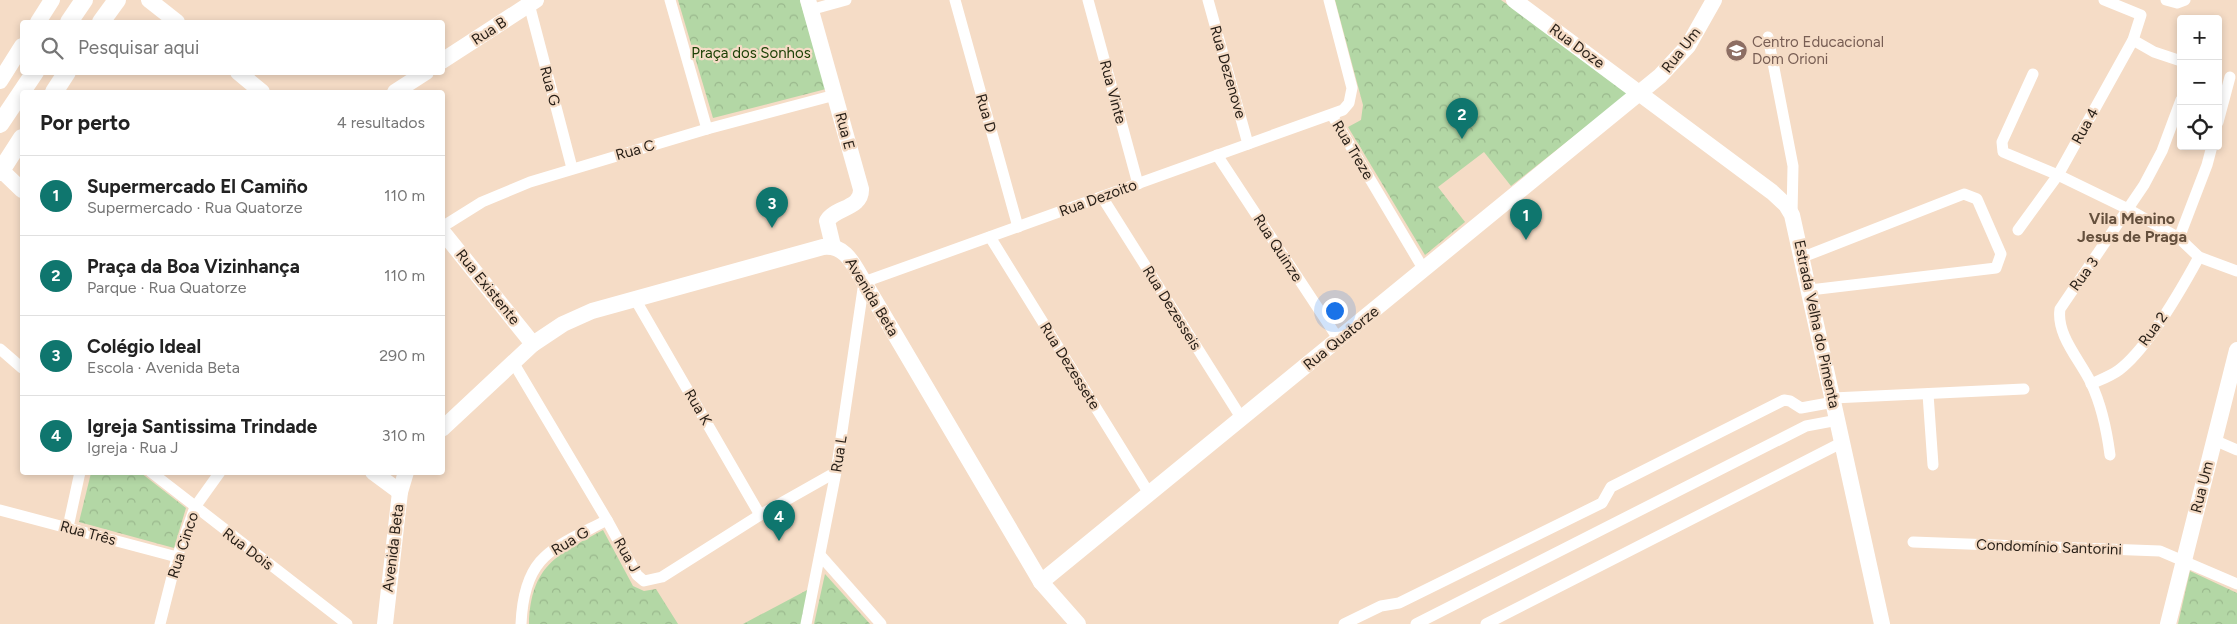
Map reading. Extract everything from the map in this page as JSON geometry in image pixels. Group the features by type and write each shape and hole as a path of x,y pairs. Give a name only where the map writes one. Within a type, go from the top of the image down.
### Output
{"main road":[{"path":"70,20 84,0"},
{"path":"102,20 117,0"},
{"path":"23,90 33,75"},
{"path":"55,90 65,75"},
{"path":"0,124 20,94"},
{"path":"0,171 20,141"}],"street":[{"path":"39,20 52,0"},
{"path":"149,0 174,20"},
{"path":"670,0 707,129"},
{"path":"809,5 846,0"},
{"name":"Rua D","path":"955,0 1018,227"},
{"name":"Rua Vinte","path":"1088,0 1138,184"},
{"name":"Rua Dezenove","path":"1208,0 1248,144"},
{"name":"Rua Treze","path":"1329,0 1352,93 1347,107 1332,115 1424,270"},
{"name":"Rua Doze","path":"1514,0 1640,93"},
{"name":"Rua 4","path":"2018,230 2058,175 2133,40 2141,15 2104,0"},
{"path":"2166,0 2177,4 2185,0"},
{"name":"Rua B","path":"445,59 532,2"},
{"name":"Rua G","path":"532,2 572,168"},
{"name":"Rua Um","path":"1640,93 1678,58 1697,32 1710,2"},
{"name":"Rua E","path":"809,5 861,194 855,203 828,218 826,224 833,246"},
{"path":"1768,37 1793,166 1792,215"},
{"path":"2133,40 2154,52 2177,61"},
{"path":"0,81 20,49"},
{"path":"2033,74 2002,142 2003,152 2058,175 2128,209 2179,238 2199,257 2237,271"},
{"path":"2222,74 2234,78 2222,111"},
{"path":"242,75 260,90"},
{"path":"398,90 421,75"},
{"name":"Estrada Velha do Pimenta","path":"1640,93 1772,192 1786,205 1792,215 1803,257 1882,624"},
{"name":"Rua Quatorze","path":"1041,582 1242,420 1640,93"},
{"name":"Rua C","path":"445,227 482,202 530,182 707,129 835,95"},
{"name":"Rua 3","path":"2110,455 2108,440 2091,384 2060,326 2060,308 2128,209 2162,151 2179,105"},
{"name":"Rua Dezoito","path":"864,282 1332,115"},
{"path":"2179,238 2207,166 2211,150"},
{"name":"Rua Quinze","path":"1217,156 1339,340"},
{"path":"0,171 20,188"},
{"path":"1803,257 1964,194 1977,199 2001,254 1996,268 1810,290"},
{"name":"Rua Dezesseis","path":"1102,197 1242,420"},
{"name":"Rua Existente","path":"445,233 533,344"},
{"name":"Rua Dezessete","path":"990,237 1150,495"},
{"name":"Avenida Beta","path":"445,426 533,344 556,328 577,317 635,299 823,247 833,246 845,253 864,282 1041,582 1078,624"},
{"name":"Rua 2","path":"2091,384 2117,372 2133,356 2182,287 2199,257"},
{"name":"Rua L","path":"806,624 836,472 864,282"},
{"name":"Rua K","path":"635,299 760,516"},
{"path":"0,350 20,366"},
{"name":"Rua Um","path":"2168,624 2237,350"},
{"name":"Rua J","path":"513,362 607,520 636,575 644,581 652,581 662,577 760,516 836,472"},
{"path":"1344,624 1381,606 1399,603 1602,503 1611,487 1784,400 1790,401 1802,408 1834,400 2024,389"},
{"path":"1928,394 1933,465"},
{"path":"1416,624 1806,426 1838,420"},
{"path":"2214,440 2237,450"},
{"path":"1486,624 1843,442"},
{"path":"68,527 79,475"},
{"name":"Rua Dois","path":"155,475 194,508 347,624"},
{"name":"Rua Cinco","path":"160,624 177,557 194,508 218,475"},
{"path":"377,475 400,492"},
{"name":"Avenida Beta","path":"385,624 400,492 405,475"},
{"name":"Rua Três","path":"0,510 177,557"},
{"name":"Rua G","path":"521,624 526,583 537,566 557,546 607,520"},
{"name":"Condomínio Santorini","path":"1913,542 2160,551 2184,560"},
{"path":"820,555 881,624"},
{"path":"2184,560 2237,584"}],"green space":[{"name":"Praça dos Sonhos","path":"678,0 800,0 826,89 713,118"},
{"path":"1335,0 1501,0 1630,92 1511,186 1484,152 1438,187 1465,222 1425,255 1348,127 1361,120 1363,105"},
{"path":"91,475 144,475 186,508 174,548 79,522"},
{"path":"603,530 633,586 644,591 656,589 678,624 529,624 531,604 541,575 560,555"},
{"path":"2190,571 2237,593 2237,624 2178,624"},
{"path":"825,574 870,624 814,624"},
{"path":"809,589 801,624 743,624"}],"place":[{"name":"Centro Educacional Dom Orioni","path":"1736,51"},
{"name":"Praça da Boa Vizinhança","path":"1462,139"},
{"name":"Colégio Ideal","path":"772,228"},
{"name":"Supermercado El Camiño","path":"1526,240"},
{"name":"Igreja Santissima Trindade","path":"779,541"}],"district":[{"name":"Vila Menino Jesus de Praga","path":"2132,227"}]}
